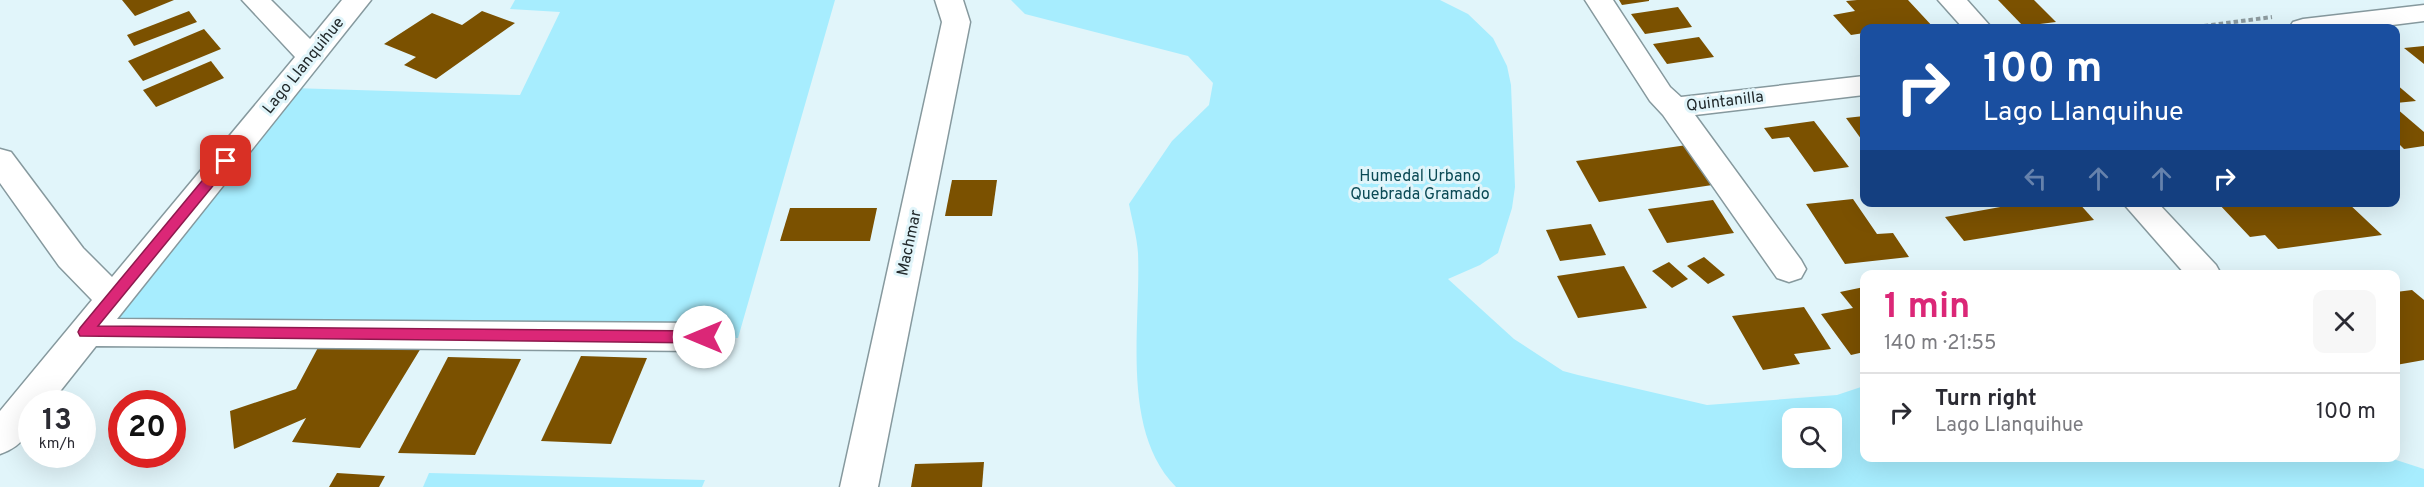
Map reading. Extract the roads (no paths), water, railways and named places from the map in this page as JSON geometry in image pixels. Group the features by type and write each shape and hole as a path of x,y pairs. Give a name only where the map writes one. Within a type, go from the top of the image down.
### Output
{"street":[{"path":"256,0 311,57"},
{"name":"Lago Llanquihue","path":"0,438 357,0"},
{"name":"Machmar","path":"859,487 956,22 949,0"},
{"path":"1599,0 1660,94 1674,108"},
{"path":"1952,0 1974,24"},
{"path":"2335,24 2424,13"},
{"name":"Quintanilla","path":"1789,269 1674,108 1860,85"},
{"path":"0,160 71,257 112,299"},
{"path":"2143,207 2200,270"},
{"path":"85,332 704,337"}],"park label":[{"name":"Humedal Urbano Quebrada Gramado","path":"1420,186"}]}
